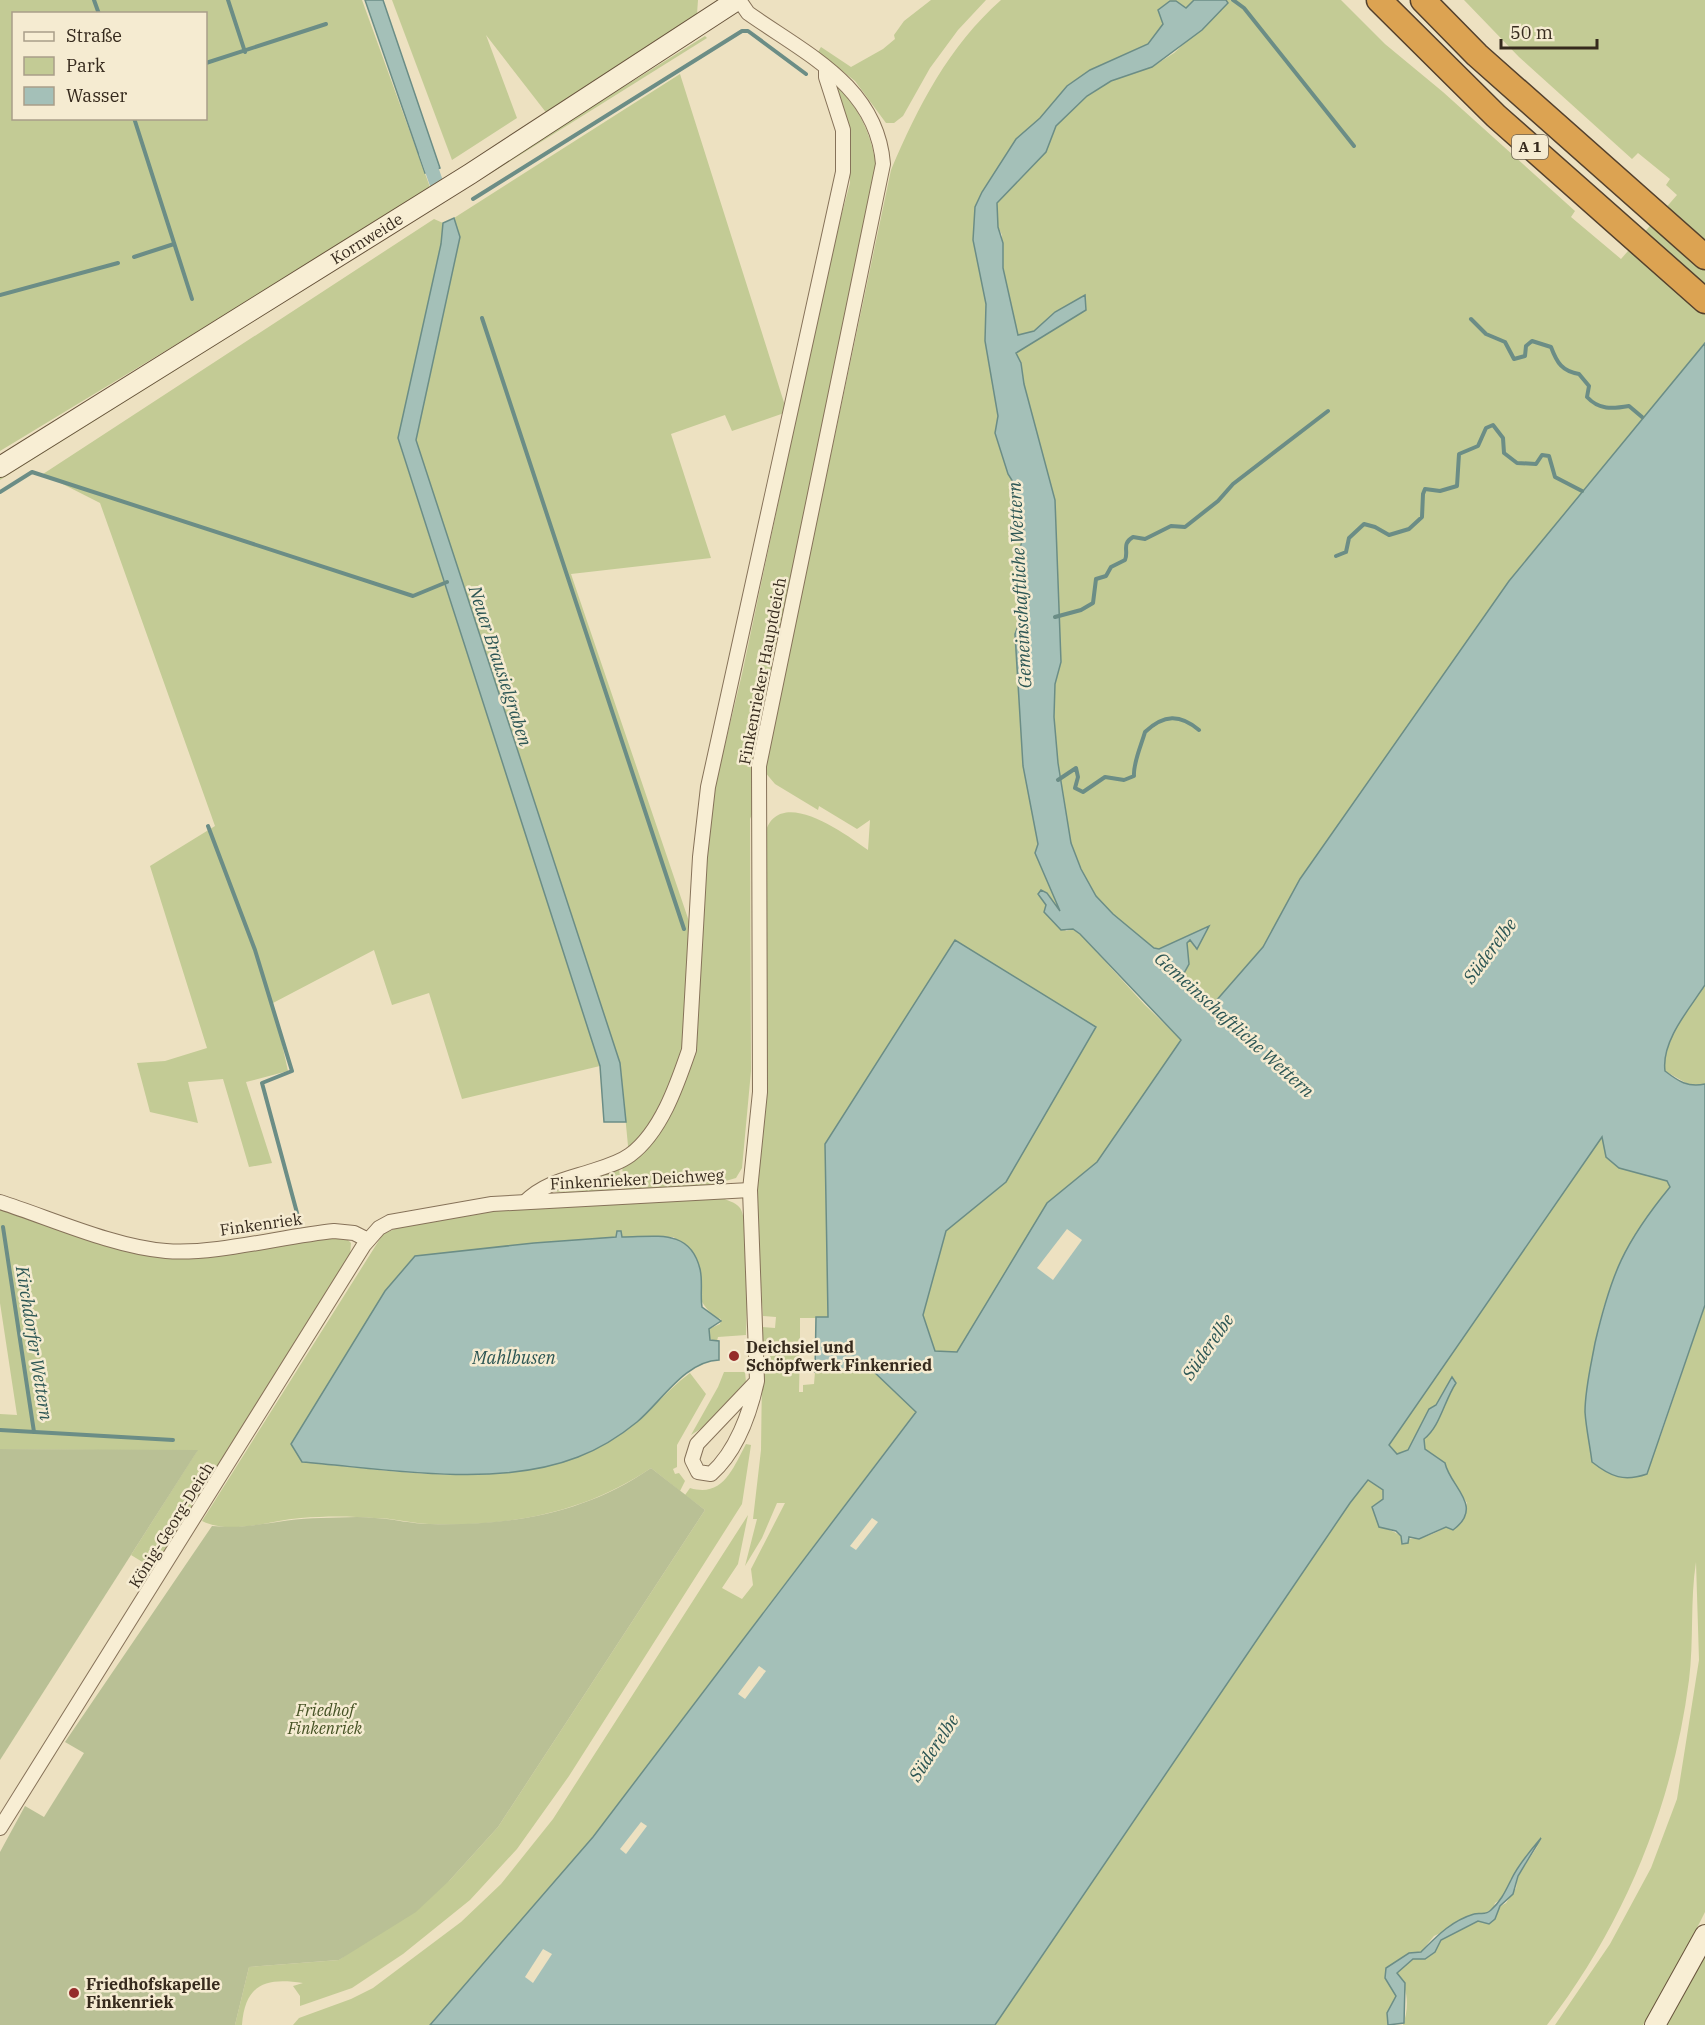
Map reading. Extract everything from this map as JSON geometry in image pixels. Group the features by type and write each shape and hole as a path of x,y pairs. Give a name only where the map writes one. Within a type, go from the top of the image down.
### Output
{"highway":[{"name":"A 1","path":"1379,0 1496,116 1705,301"},
{"name":"A 1","path":"1423,0 1477,55 1705,257"}],"main road":[{"name":"Kornweide","path":"0,467 470,174 734,1"},
{"path":"1655,2025 1705,1935"}],"street":[{"name":"Finkenrieker Hauptdeich","path":"734,1 848,86 870,115 881,142 883,177 761,747 760,1092 750,1190 757,1381 751,1407 726,1456 711,1474 698,1472 692,1460 697,1444 757,1381"},
{"name":"Finkenrieker Hauptdeich","path":"525,1202 544,1186 608,1166 638,1148 659,1119 679,1080 689,1050 699,857 708,788 843,172 843,130 826,77 826,68"},
{"name":"Finkenrieker Deichweg","path":"525,1202 750,1190"},
{"name":"Finkenriek","path":"0,1202 83,1230 160,1250 199,1250 334,1231 354,1233 368,1239"},
{"path":"368,1239 379,1228 390,1222 492,1204 525,1202"},
{"name":"König-Georg-Deich","path":"0,1828 368,1239"}],"green space":[{"path":"0,0 362,0 431,190 0,451"},
{"path":"392,0 698,0 697,14 548,115 486,35 517,118 452,160"},
{"path":"931,0 986,0 958,30 930,68 903,116 894,123 886,123 855,81 818,52 821,47 851,67 883,49 895,39 894,35 904,21"},
{"path":"1001,0 1194,0 1186,8 1172,2 1158,10 1163,24 1148,44 1090,70 1067,86 1040,118 1016,139 975,207 973,240 986,304 985,341 998,416 995,433 1008,474 1018,490 1012,502 1014,515 1023,517 1024,534 1017,559 1026,571 1023,612 1015,634 1023,766 1038,844 1035,853 1061,911 1052,900 1040,897 1066,931 1073,929 1080,934 1144,1004 1181,1040 1097,1162 1047,1203 957,1352 935,1351 923,1315 946,1231 1006,1182 825,1144 829,1318 800,1318 800,1342 763,1341 762,1327 775,1328 776,1317 763,1316 757,1230 765,834 772,820 783,813 797,813 813,817 829,825 868,850 870,820 857,829 819,806 818,810 775,784 764,771 891,170 924,100 950,57 982,18"},
{"path":"1226,0 1341,0 1385,44 1443,92 1575,211 1571,217 1621,259 1677,195 1666,185 1670,179 1638,153 1632,159 1519,57 1464,0 1705,0 1705,343 1509,581 1300,879 1263,947 1215,1002 1194,990 1182,978 1189,964 1187,943 1190,939 1195,948 1209,926 1159,949 1154,949 1113,914 1096,896 1081,869 1071,843 1058,763 1054,717 1055,684 1061,662 1055,500 1024,384 1021,363 1016,353 1086,310 1085,296 1055,312 1034,331 1018,335 1003,268 1002,235 998,227 997,203 1046,152 1056,126 1087,96 1111,81 1152,67 1174,53 1228,3"},
{"path":"705,36 707,38 0,480 0,476"},
{"path":"680,74 787,412 732,431 725,415 671,434 711,558 571,574 695,939 679,1080 629,1156 620,1063 416,440 460,237 454,218"},
{"path":"836,84 864,124 872,146 877,171 756,746 754,809 750,819 751,1071 742,1168 736,1178 722,1182 722,1186 624,1191 622,1164 678,1092 698,952 711,803 742,674 831,254 850,183 850,129 834,87"},
{"path":"434,219 443,223 441,244 398,439 600,1066 462,1099 429,993 392,1005 374,950 273,1003 288,1071 246,1082 272,1163 249,1167 223,1079 188,1082 198,1123 150,1112 137,1063 165,1061 207,1048 150,866 215,826 100,503 43,474"},
{"path":"1705,985 1705,1084 1693,1087 1665,1071 1665,1060 1667,1048 1678,1025"},
{"path":"1602,1137 1605,1145 1646,1176 1667,1181 1670,1187 1633,1240 1619,1266 1609,1292 1594,1347 1585,1411 1660,1438 1705,1305 1705,1912 1667,1988 1643,2025 1555,2025 1610,1944 1651,1868 1677,1799 1699,1660 1696,1562 1689,1680 1671,1773 1657,1818 1622,1905 1575,1987 1547,2025 1403,2025 1407,1998 1406,1991 1396,1973 1413,1959 1425,1959 1435,1952 1441,1940 1506,1903 1516,1888 1518,1876 1539,1844 1511,1880 1505,1896 1495,1903 1493,1909 1434,1936 1421,1952 1409,1953 1385,1978 1396,1996 1387,2013 1388,2025 995,2025 1350,1503 1369,1480 1383,1490 1379,1527 1401,1536 1416,1539 1424,1537 1462,1518 1467,1503 1448,1475 1445,1463 1425,1449 1424,1439 1455,1383 1452,1378 1436,1405 1429,1409 1408,1450 1397,1454 1389,1445"},
{"path":"619,1165 620,1180 612,1180 613,1191 548,1192"},
{"path":"722,1197 738,1206 743,1216 747,1268 746,1335 718,1337 717,1341 709,1339 709,1329 720,1324 721,1319 713,1315 699,1296 674,1237 622,1237 621,1231 616,1237 534,1243 291,1444 302,1462 381,1470 462,1475 502,1473 541,1467 578,1456 614,1439 690,1373 706,1394 677,1445 677,1467 673,1469 675,1474 679,1473 685,1481 680,1491 651,1468 600,1496 573,1506 545,1514 488,1523 429,1524 381,1518 310,1517 251,1526 226,1527 202,1521 383,1234 397,1228 481,1211"},
{"path":"0,1208 149,1253 323,1237 345,1237 351,1243 350,1256 154,1569 131,1555 197,1451 0,1449 0,1414 17,1415 0,1303"},
{"path":"775,1347 800,1348 799,1392 803,1392 803,1385 814,1384 815,1372 872,1370 916,1411 593,1837 430,2025 293,2025 299,2018 351,1999 373,1988 461,1922 501,1884 553,1819 748,1515 738,1564 722,1588 742,1599 753,1585 751,1569 785,1503 777,1503 762,1538 745,1566 757,1519 753,1519 761,1450 762,1374 768,1373 768,1356 775,1356"},
{"path":"724,1372 745,1372 746,1382 705,1426 691,1435 718,1387"},
{"path":"746,1444 751,1445 742,1504 569,1776 517,1849 470,1900 403,1954 352,1988 300,2006 300,1996 293,1986 303,1983 278,1981 268,1983 253,1992 244,2011 242,2025 235,2025 249,1967 339,1960 450,1880 498,1827 705,1510 685,1495 690,1488 711,1489 719,1485 726,1479"},
{"path":"0,1449 198,1450 0,1760"},
{"name":"Friedhof Finkenriek","path":"651,1468 705,1510 498,1827 450,1880 416,1912 339,1960 249,1967 235,2025 0,2025 0,1852 25,1806 44,1817 84,1753 65,1742 212,1526 226,1527 348,1517 430,1524 489,1523 545,1514 573,1506 626,1484"},
{"path":"1705,1950 1705,2025 1663,2025"}],"water":[{"path":"365,0 383,0 440,168 425,173"},
{"path":"1194,0 1226,0 1228,3 1202,30 1152,67 1111,81 1087,96 1056,126 1046,152 997,203 998,227 1003,243 1003,268 1018,335 1034,331 1055,312 1085,295 1086,310 1016,353 1021,363 1024,384 1055,500 1061,662 1055,684 1054,717 1058,763 1071,843 1081,869 1096,896 1113,914 1154,948 1159,949 1209,926 1197,949 1190,940 1187,943 1189,964 1182,977 1194,990 1215,1002 1263,947 1300,879 1509,581 1705,343 1705,985 1672,1037 1667,1048 1665,1071 1684,1083 1705,1084 1705,1305 1647,1474 1631,1478 1618,1477 1592,1462 1585,1403 1595,1343 1607,1297 1621,1260 1641,1225 1670,1187 1667,1181 1619,1168 1606,1157 1602,1137 1389,1445 1397,1454 1408,1450 1429,1409 1436,1405 1452,1377 1456,1383 1434,1428 1424,1439 1425,1449 1445,1463 1463,1496 1466,1513 1462,1521 1453,1530 1446,1527 1419,1539 1409,1537 1408,1543 1402,1544 1401,1536 1396,1531 1379,1527 1372,1507 1383,1499 1383,1490 1368,1480 1350,1503 995,2025 430,2025 593,1837 916,1412 872,1370 815,1372 816,1317 828,1317 825,1144 955,940 1096,1027 1006,1182 946,1231 923,1315 935,1351 957,1352 1047,1203 1097,1162 1181,1040 1080,934 1073,929 1061,930 1044,912 1046,905 1038,894 1041,890 1047,893 1060,911 1035,853 1038,844 1023,766 1015,634 1023,612 1026,571 1017,559 1024,534 1023,517 1014,516 1012,502 1018,490 1008,474 995,433 998,416 985,341 986,304 973,240 975,207 1016,139 1040,118 1067,86 1090,70 1148,44 1163,24 1158,10 1170,1 1176,1 1186,8"},
{"path":"454,218 460,237 416,440 620,1063 626,1122 604,1122 600,1066 398,438 441,244 443,223"},
{"name":"Mahlbusen","path":"617,1231 621,1231 622,1237 670,1238 688,1247 695,1256 700,1269 702,1307 721,1321 709,1329 710,1340 719,1341 719,1360 695,1367 684,1375 646,1414 624,1432 578,1457 546,1467 512,1472 442,1474 302,1462 291,1444 385,1291 415,1256 616,1237"},
{"path":"1541,1838 1518,1876 1513,1894 1500,1906 1495,1919 1489,1924 1478,1921 1441,1940 1435,1952 1425,1959 1413,1959 1397,1973 1405,1983 1404,2023 1388,2025 1387,2013 1396,1996 1385,1978 1386,1968 1409,1953 1421,1952 1458,1921 1474,1914 1489,1912 1498,1903 1514,1874"}],"pier":[{"path":"1067,1229 1082,1240 1053,1280 1037,1268"},
{"path":"872,1518 878,1522 856,1550 850,1546"},
{"path":"759,1666 766,1671 745,1699 738,1694"},
{"path":"641,1822 647,1826 626,1854 620,1849"},
{"path":"543,1949 552,1954 533,1983 525,1977"}],"waterway":[{"path":"94,0 98,12"},
{"path":"228,0 245,52"},
{"path":"1233,0 1244,8 1354,146"},
{"path":"207,63 326,24"},
{"path":"473,199 742,31 748,31 806,74"},
{"path":"135,120 192,299"},
{"name":"Neuer Brausielgraben","path":"426,153 436,182"},
{"path":"134,257 174,244"},
{"path":"0,295 118,263"},
{"path":"482,318 684,929"},
{"path":"1471,319 1486,334 1505,342 1514,359 1525,356 1526,346 1532,341 1551,347 1561,365 1568,371 1579,374 1589,386 1587,397 1592,401 1606,408 1629,406 1642,417"},
{"path":"1055,617 1081,610 1093,603 1096,579 1106,576 1111,567 1125,560 1126,545 1129,540 1133,537 1145,539 1171,526 1185,527 1218,501 1233,484 1328,411"},
{"path":"1336,556 1346,552 1349,538 1364,524 1389,535 1409,529 1422,517 1425,489 1440,491 1457,486 1459,454 1478,446 1486,428 1493,425 1503,438 1504,453 1517,463 1536,464 1542,455 1549,456 1555,477 1582,491"},
{"path":"0,492 32,472 413,596 447,582"},
{"path":"1058,780 1076,768 1078,777 1075,788 1083,792 1105,777 1124,780 1134,776 1136,760 1145,732 1152,726 1172,718 1185,721 1199,730"},
{"path":"208,826 255,950 292,1071 262,1083 300,1224"},
{"name":"Kirchdorfer Wettern","path":"3,1227 34,1432"},
{"name":"Kirchdorfer Wettern","path":"0,1430 173,1440"}],"place":[{"name":"Deichsiel und Schöpfwerk Finkenried","path":"734,1356"},
{"name":"Friedhofskapelle Finkenriek","path":"74,1993"}],"water label":[{"name":"Gemeinschaftliche Wettern","path":"1020,585"},
{"name":"Süderelbe","path":"1490,951"},
{"name":"Gemeinschaftliche Wettern","path":"1234,1025"},
{"name":"Süderelbe","path":"1208,1347"},
{"name":"Süderelbe","path":"934,1748"}]}
